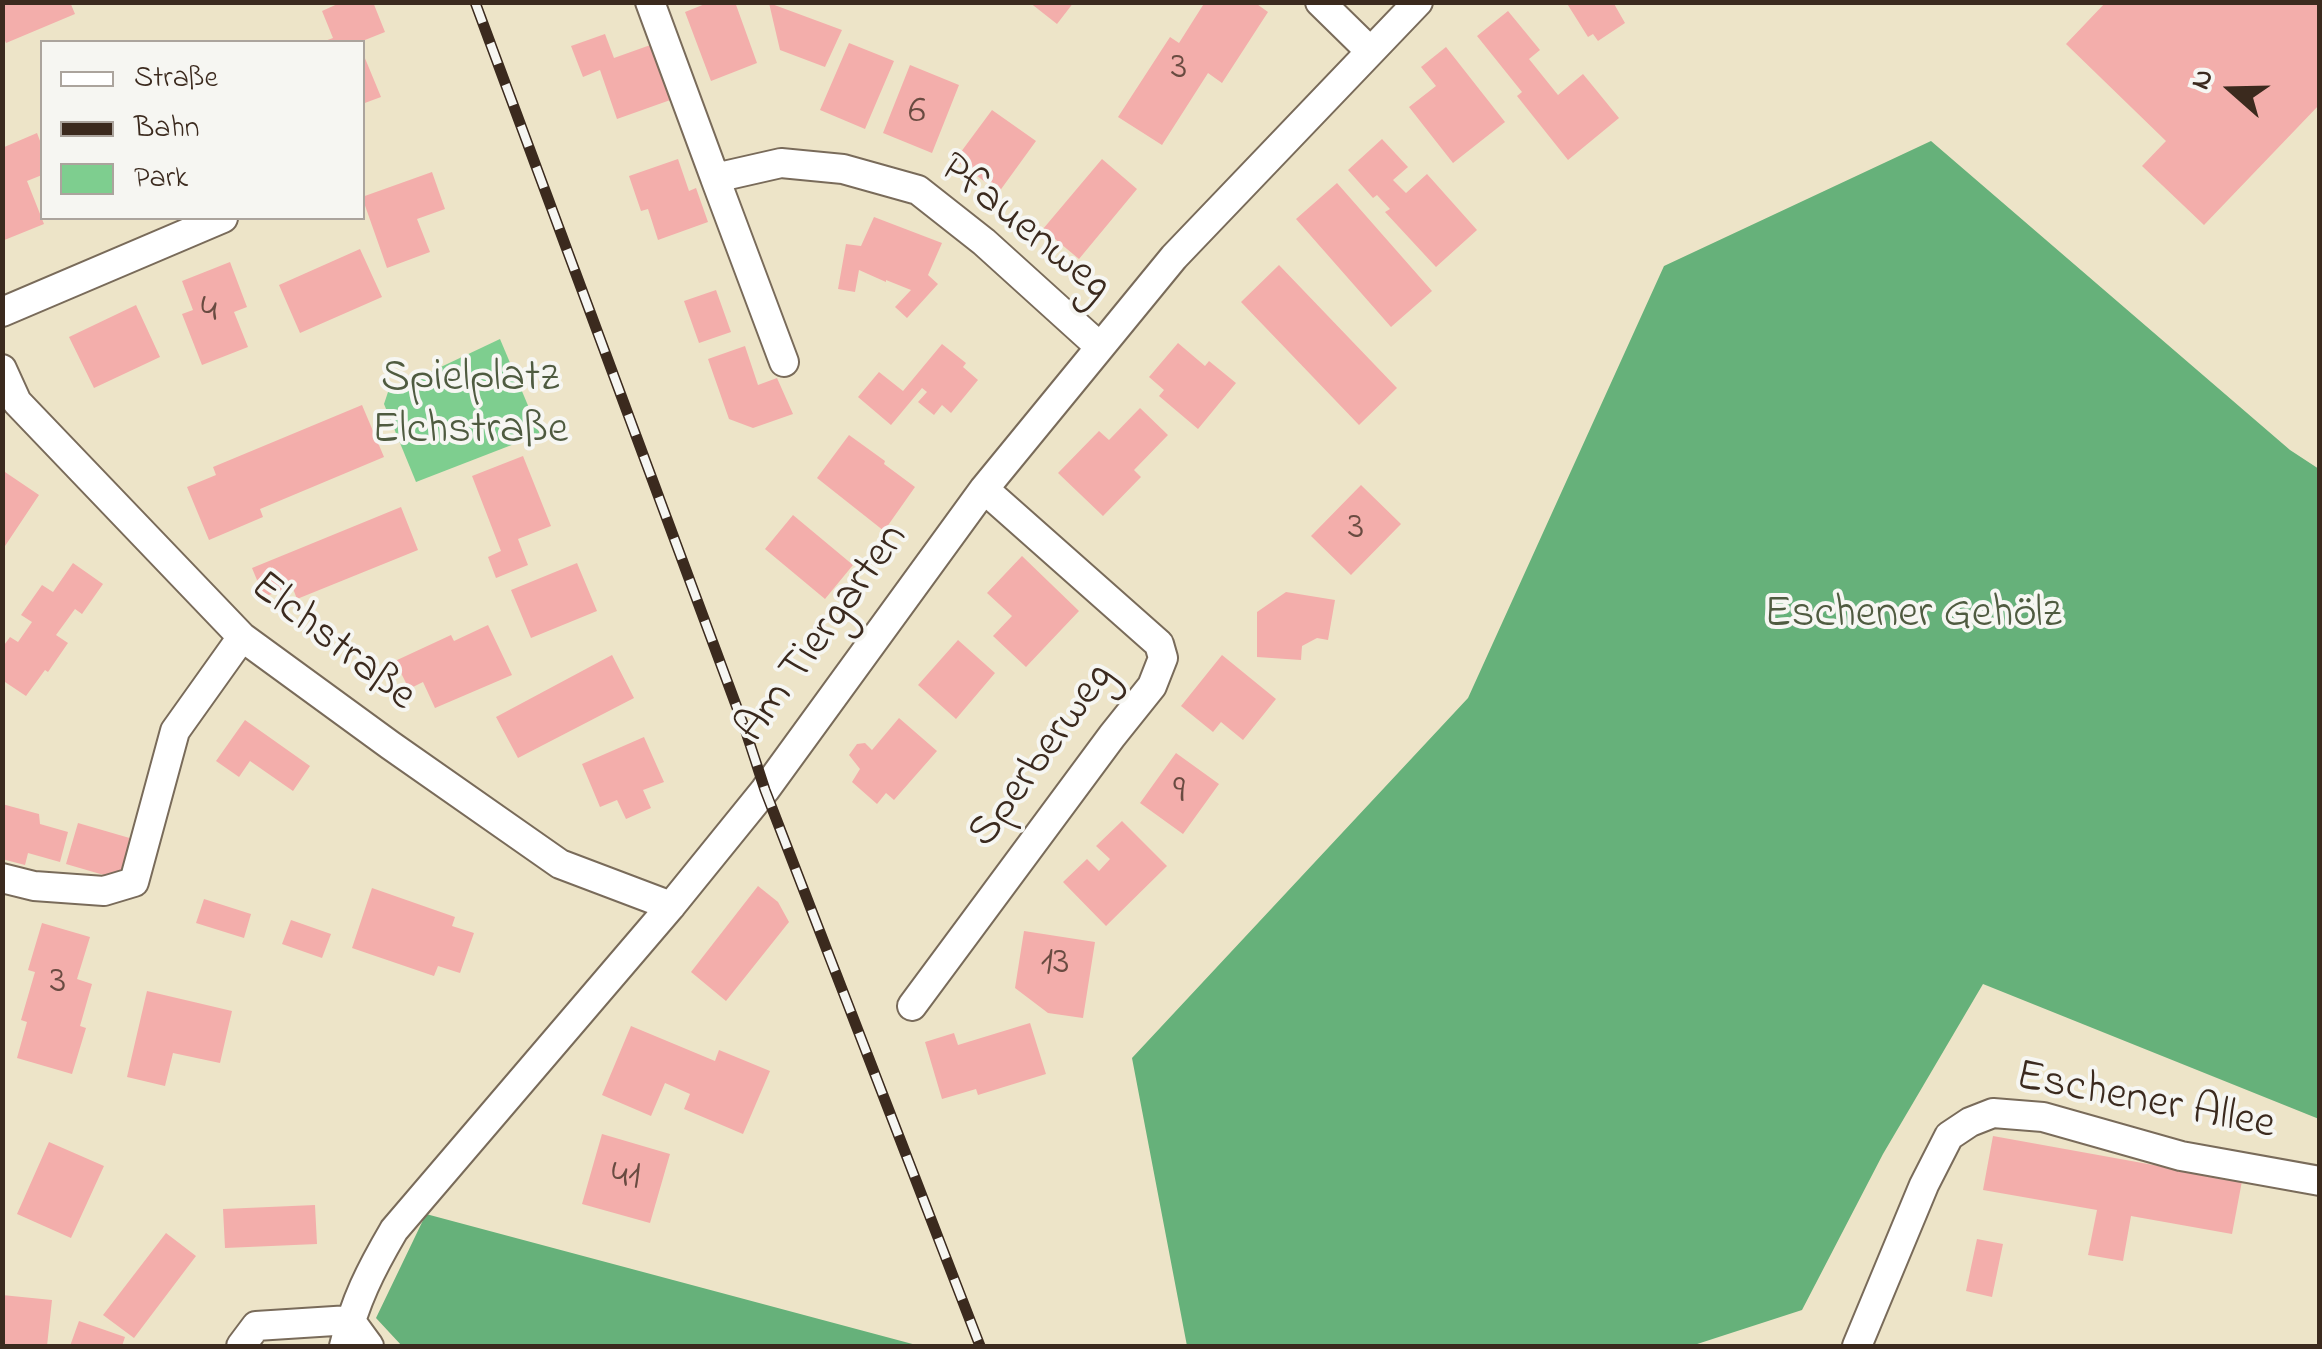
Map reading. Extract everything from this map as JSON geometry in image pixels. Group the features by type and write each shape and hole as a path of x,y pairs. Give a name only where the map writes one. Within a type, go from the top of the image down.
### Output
{"street":[{"path":"650,2 784,362"},
{"path":"1320,2 1370,50"},
{"name":"Am Tiergarten","path":"347,1333 368,1274 394,1230 765,790 984,489 1174,257 1418,2"},
{"name":"Pfauenweg","path":"715,178 781,162 843,169 918,190 984,242 1100,347"},
{"path":"2,312 218,220"},
{"name":"Elchstraße","path":"2,370 10,406 242,637 560,864 670,906"},
{"name":"Sperberweg","path":"912,1006 1152,686 1163,658 1159,644 984,489"},
{"path":"2,878 34,886 104,891 134,882 174,731 242,637"},
{"name":"Eschener Allee","path":"1858,1346 1924,1185 1950,1136 1993,1113 2043,1117 2181,1156 2320,1181"},
{"path":"241,1346 256,1326 347,1333 369,1346"}],"green space":[{"name":"Eschener Gehölz","path":"1931,141 2290,450 2319,469 2319,1119 1983,984 1883,1154 1802,1310 1691,1346 1187,1346 1132,1058 1468,698 1664,266"},
{"name":"Spielplatz Elchstraße","path":"500,339 540,434 416,482 384,404 388,392"},
{"path":"426,1214 920,1346 402,1346 376,1318"}],"building":[{"path":"2,2 70,2 75,14 6,43 2,34"},
{"path":"342,2 373,2 385,32 365,40 328,40 333,38 322,11"},
{"path":"710,2 735,2 757,63 711,81 685,12"},
{"path":"1029,2 1074,2 1057,24"},
{"path":"1205,2 1254,2 1268,12 1222,83 1208,73 1162,145 1118,117 1170,37 1179,43"},
{"path":"1566,2 1613,2 1625,23 1598,41 1593,34 1588,37"},
{"path":"2106,2 2320,2 2320,104 2204,225 2142,166 2166,141 2066,44"},
{"path":"769,3 842,30 825,67 780,50"},
{"path":"1508,11 1540,50 1529,59 1558,95 1583,74 1619,118 1568,160 1517,96 1522,92 1477,36"},
{"path":"605,34 614,58 656,43 676,98 617,119 600,70 583,77 571,46"},
{"path":"849,43 894,61 865,129 820,110"},
{"path":"1446,47 1505,122 1453,163 1409,107 1436,86 1421,67"},
{"path":"365,58 381,97 365,103"},
{"path":"910,65 959,85 932,153 883,133"},
{"path":"992,110 1036,141 999,192 955,160"},
{"path":"37,133 40,176 27,181 44,224 2,241 2,148"},
{"path":"1382,139 1408,167 1393,180 1406,193 1427,174 1477,230 1436,267 1385,212 1390,209 1377,195 1373,198 1348,170"},
{"path":"678,159 689,191 696,188 708,222 658,240 648,209 641,211 629,176"},
{"path":"1102,159 1137,189 1079,259 1043,229"},
{"path":"432,172 445,209 417,219 430,252 387,268 365,196"},
{"path":"1337,183 1432,291 1391,327 1296,219"},
{"path":"874,217 942,243 928,275 938,284 907,318 895,307 911,290 859,270 855,292 838,289 846,244 861,246"},
{"path":"360,249 382,297 300,333 279,285"},
{"path":"230,262 247,307 234,312 248,347 202,365 182,314 193,310 182,281"},
{"path":"1279,265 1397,388 1359,425 1241,302"},
{"path":"716,290 731,332 699,343 684,301"},
{"path":"136,305 160,357 94,388 69,337"},
{"path":"1178,343 1205,366 1209,361 1236,383 1198,429 1159,396 1164,390 1149,377"},
{"path":"942,344 966,363 963,367 978,380 951,413 942,405 934,415 918,402 927,392 922,388 891,425 858,397 879,372 903,391"},
{"path":"745,346 758,385 777,378 793,414 753,428 729,419 708,359"},
{"path":"362,405 384,457 260,509 263,517 209,540 187,487 216,475 213,467"},
{"path":"1140,408 1168,435 1134,470 1141,477 1103,516 1058,473 1099,431 1109,440"},
{"path":"849,435 915,487 884,531 817,478"},
{"path":"523,456 551,526 518,539 528,565 496,578 488,557 501,551 472,476"},
{"path":"2,470 39,495 5,546 2,544"},
{"path":"1361,485 1401,524 1351,575 1311,536"},
{"path":"401,507 418,550 297,599 292,586 264,597 252,568"},
{"path":"793,515 853,565 825,599 765,549"},
{"path":"1022,556 1079,611 1026,667 993,636 1012,616 987,593"},
{"path":"73,563 103,584 82,614 75,609 56,635 68,643 26,696 2,680 2,648 10,637 18,642 32,622 21,615 42,585 53,592"},
{"path":"577,563 597,611 531,638 511,590"},
{"path":"1286,592 1335,600 1328,640 1317,638 1302,646 1301,660 1257,657 1257,612"},
{"path":"488,625 512,675 435,708 423,682 409,689 395,661 451,635 454,641"},
{"path":"958,640 995,673 956,719 918,685"},
{"path":"612,655 634,698 518,758 496,717"},
{"path":"1222,655 1276,699 1243,740 1221,722 1213,732 1181,706"},
{"path":"899,718 937,751 894,800 886,793 877,804 852,782 860,769 849,755 857,744 865,743 872,750"},
{"path":"245,720 310,766 293,791 250,761 239,777 216,761"},
{"path":"644,737 664,782 643,790 651,808 626,819 617,800 600,807 582,764"},
{"path":"1176,753 1219,784 1183,834 1140,803"},
{"path":"2,804 39,814 40,824 68,832 60,862 28,853 25,865 2,859"},
{"path":"1122,821 1167,866 1106,926 1063,882 1087,859 1099,871 1110,859 1096,846"},
{"path":"78,823 133,839 121,880 66,864"},
{"path":"758,886 778,902 789,922 726,1001 691,972"},
{"path":"372,888 455,917 452,926 474,933 460,973 438,966 434,976 352,948"},
{"path":"204,899 251,914 244,938 196,923"},
{"path":"291,920 331,934 322,958 282,944"},
{"path":"42,923 90,937 77,979 92,984 80,1026 86,1028 72,1074 17,1058 27,1022 21,1020 35,972 28,970"},
{"path":"1024,931 1095,942 1083,1018 1048,1013 1015,988"},
{"path":"147,991 232,1011 220,1063 173,1053 165,1086 127,1077"},
{"path":"1030,1023 1046,1074 978,1095 976,1089 942,1099 925,1042 954,1033 958,1045"},
{"path":"631,1026 715,1061 719,1050 770,1071 743,1134 684,1109 690,1094 665,1083 651,1116 602,1095"},
{"path":"602,1134 670,1154 650,1223 582,1204"},
{"path":"1993,1136 2242,1181 2232,1234 2131,1216 2123,1261 2088,1255 2097,1210 1983,1190"},
{"path":"49,1142 104,1166 71,1238 17,1214"},
{"path":"315,1205 317,1244 225,1248 223,1209"},
{"path":"166,1233 196,1256 134,1338 103,1315"},
{"path":"1977,1239 2003,1244 1992,1297 1966,1291"},
{"path":"2,1295 52,1300 47,1346 2,1346"},
{"path":"79,1321 125,1337 122,1346 70,1346"}],"railway":[{"path":"475,2 765,790 980,1346"}]}
